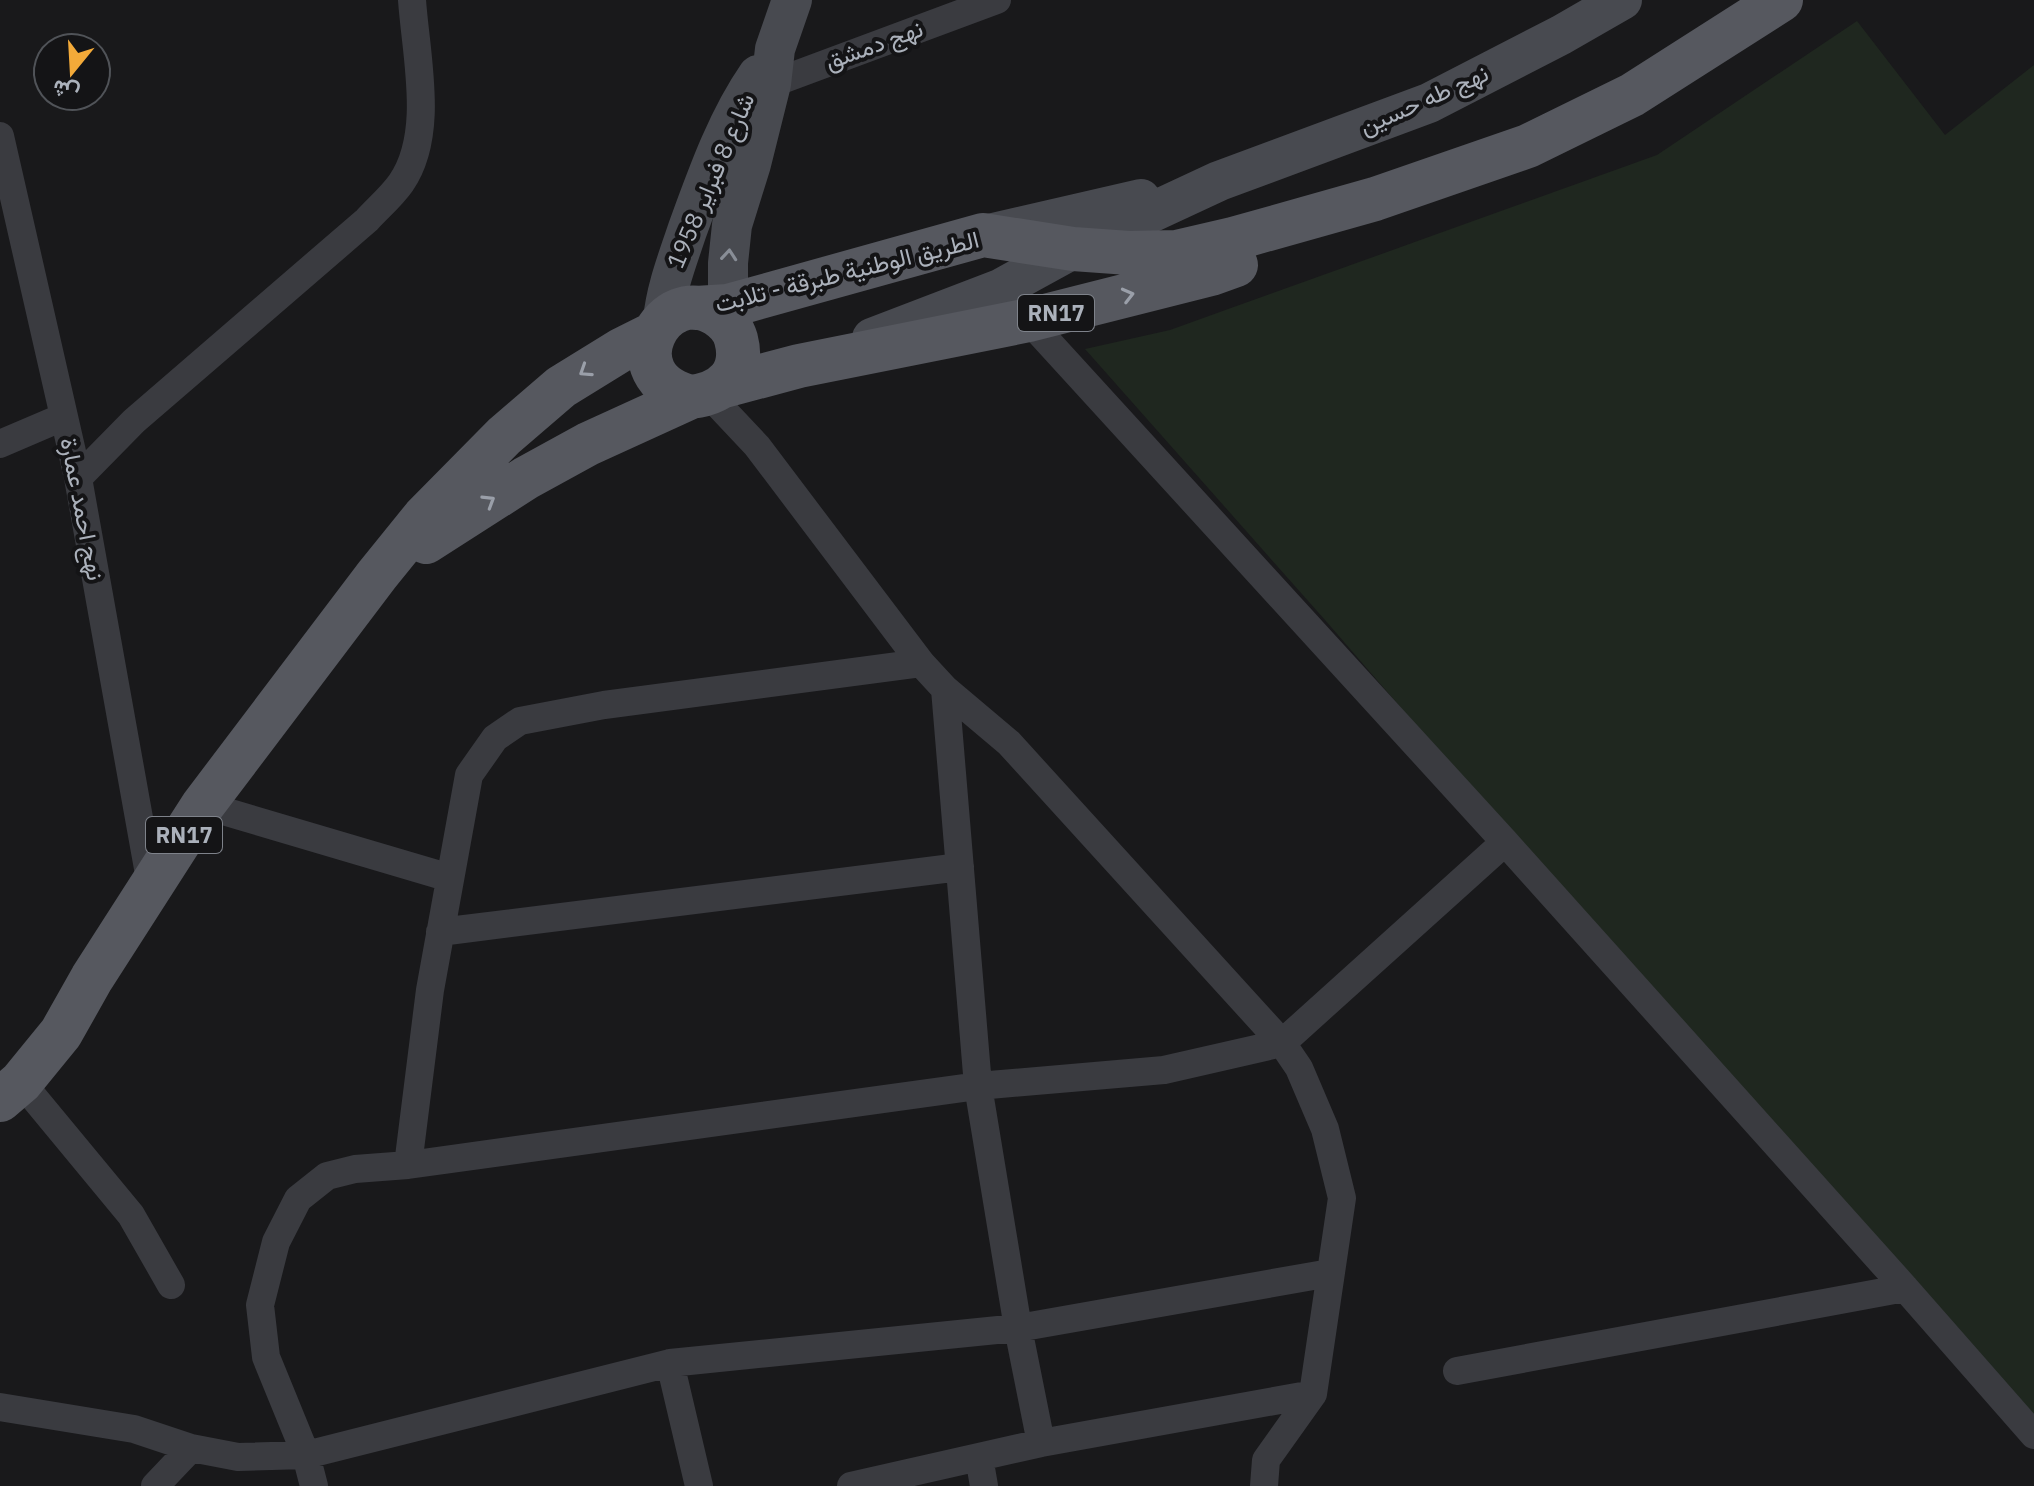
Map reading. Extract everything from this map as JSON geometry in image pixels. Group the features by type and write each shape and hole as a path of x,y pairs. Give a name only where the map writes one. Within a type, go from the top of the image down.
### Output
{"main road":[{"name":"شارع 8 فبراير 1958","path":"765,73 716,157 669,282 695,320 728,263 732,225 765,73 792,0"},
{"name":"نهج طه حسين","path":"1219,181 1429,103 1622,0"},
{"name":"الطريق الوطنية طبرقة - تلابت","path":"10,1091 61,1033 203,805 424,517 504,436 561,387 611,355 695,320 983,235 1073,249 1177,252 1375,199 1528,146 1632,95 1781,0"},
{"path":"983,235 1219,181"},
{"path":"1014,304 1073,249 1219,181"},
{"name":"الطريق الوطنية طبرقة - تلابت","path":"377,575 526,478 588,444 708,393 1014,304 1211,274 1287,248 1339,223 1375,199"},
{"path":"695,320 739,351 735,371 708,393 674,393 660,383 651,368 649,350 695,320"}],"street":[{"path":"78,478 134,421 367,220 401,183 417,152 422,124 412,0"},
{"name":"نهج دمشق","path":"765,73 997,0"},
{"name":"نهج احمد عمارة","path":"2,151 78,478 151,885"},
{"path":"1014,304 1505,842 2034,1435"},
{"path":"708,393 757,446 921,663 945,689 1009,743 1282,1043 1299,1068 1325,1129 1342,1198 1313,1394 1266,1460 1264,1486"},
{"path":"0,444 63,417"},
{"path":"408,1165 430,990 469,775 495,738 520,721 604,705 921,663"},
{"path":"945,689 978,1086 1018,1328 1041,1443"},
{"path":"203,805 450,878"},
{"path":"314,1486 306,1455 266,1357 260,1305 276,1242 298,1199 327,1176 355,1169 408,1165 978,1086 1164,1070 1282,1043 1505,842"},
{"path":"440,932 960,867"},
{"path":"10,1091 131,1215 171,1285"},
{"path":"0,1407 134,1429 191,1448 238,1457 306,1455 670,1363 1018,1328 1330,1273"},
{"path":"1457,1371 1905,1288"},
{"path":"670,1363 699,1486"},
{"path":"851,1486 1041,1443 1313,1394"},
{"path":"155,1486 191,1448"},
{"path":"979,1457 984,1486"}],"shaded area":[{"path":"1857,21 1945,135 2034,65 2034,1439 1325,620 1085,349 1170,330 1657,155"}]}
